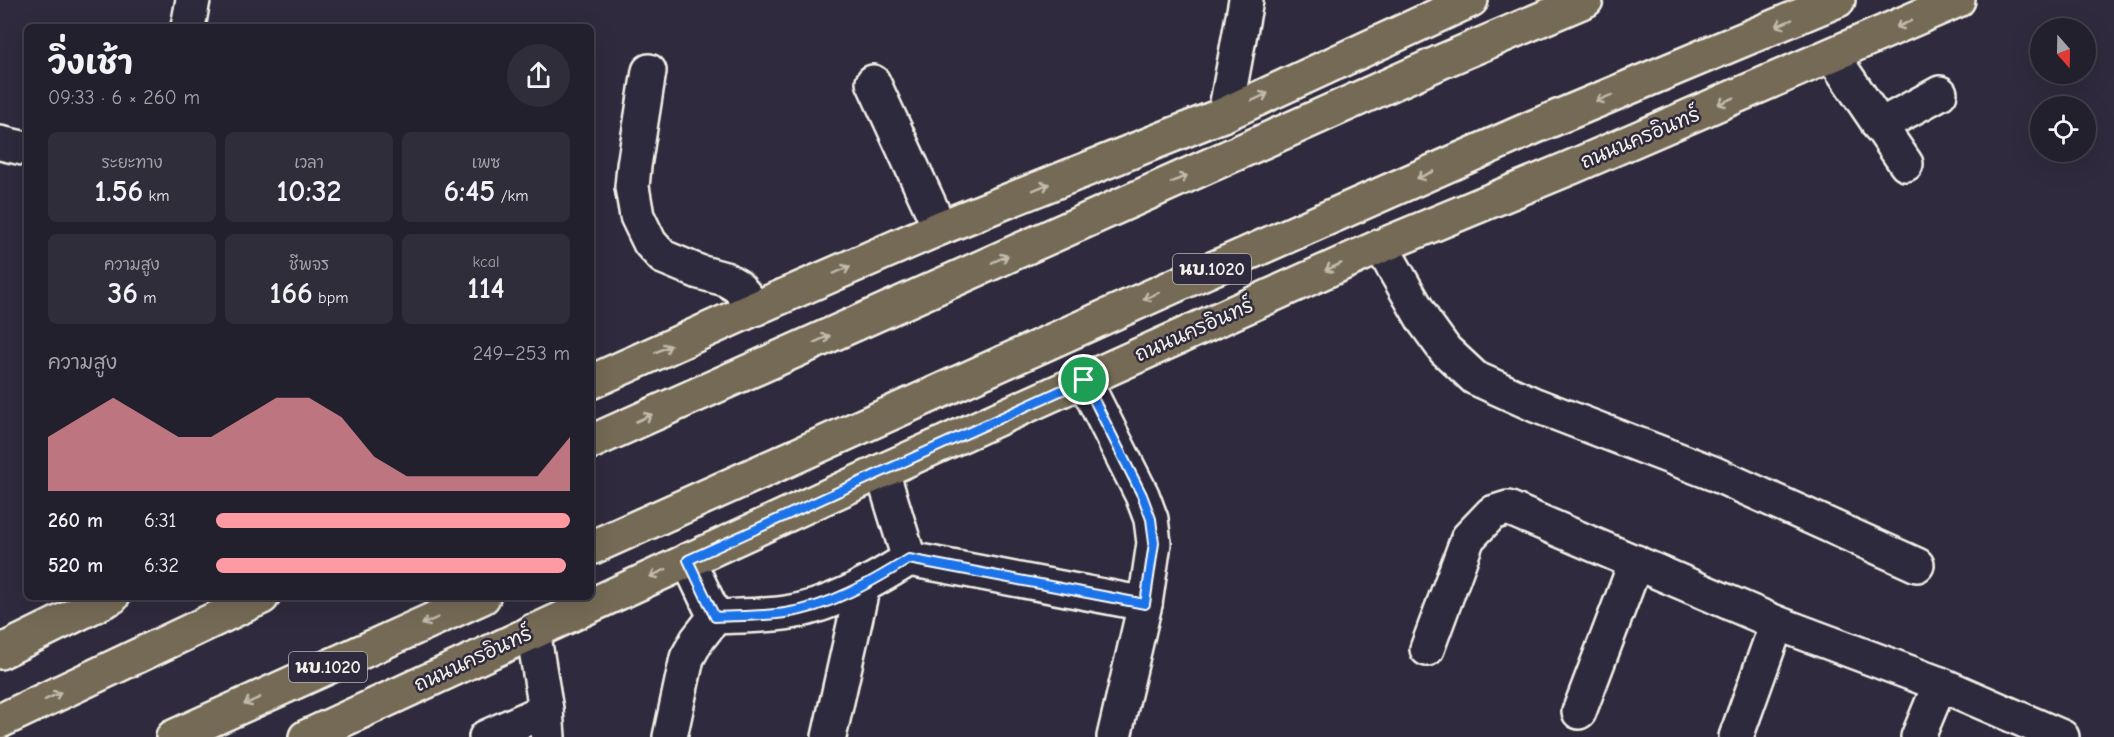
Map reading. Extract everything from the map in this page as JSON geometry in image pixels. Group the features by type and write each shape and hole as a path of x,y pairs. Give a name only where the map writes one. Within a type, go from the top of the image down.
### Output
{"main road":[{"path":"594,381 940,228 1225,114 1471,0"},
{"path":"594,441 1445,60 1586,0"},
{"name":"นบ.1020","path":"594,548 1194,277 1534,127 1838,0"},
{"name":"ถนนนครอินทร์","path":"306,737 882,471 1381,246 1572,168 1958,0"},
{"path":"1194,277 1572,168"},
{"path":"0,651 67,608 100,600"},
{"path":"0,721 256,600"},
{"name":"นบ.1020","path":"173,737 476,600"}],"street":[{"path":"189,24 193,0"},
{"path":"1225,114 1246,0"},
{"path":"1832,56 1906,164"},
{"path":"650,71 632,187 637,216 650,243 663,257 737,286 756,308"},
{"path":"873,82 940,228"},
{"path":"1879,126 1940,93"},
{"path":"0,143 24,148"},
{"path":"1381,246 1431,331 1445,350 1475,378 1535,405 1715,474 1917,565"},
{"path":"1084,380 1142,495 1151,519 1154,543 1145,604 1114,737"},
{"path":"882,471 909,559"},
{"path":"1427,649 1468,538 1492,513 1508,508 1777,623 1940,684 2062,737"},
{"path":"670,737 687,658 697,640 715,617 786,613 817,606 863,585 909,559 1145,604"},
{"path":"688,560 715,617"},
{"path":"1579,712 1636,562"},
{"path":"830,737 863,585"},
{"path":"1736,737 1777,623"},
{"path":"486,737 547,723 533,631"},
{"path":"1918,737 1940,684"}],"route":[{"path":"1084,380 1142,495 1151,519 1154,543 1145,604 909,559 883,576 817,606 786,613 715,617 688,560 1084,380"}]}
